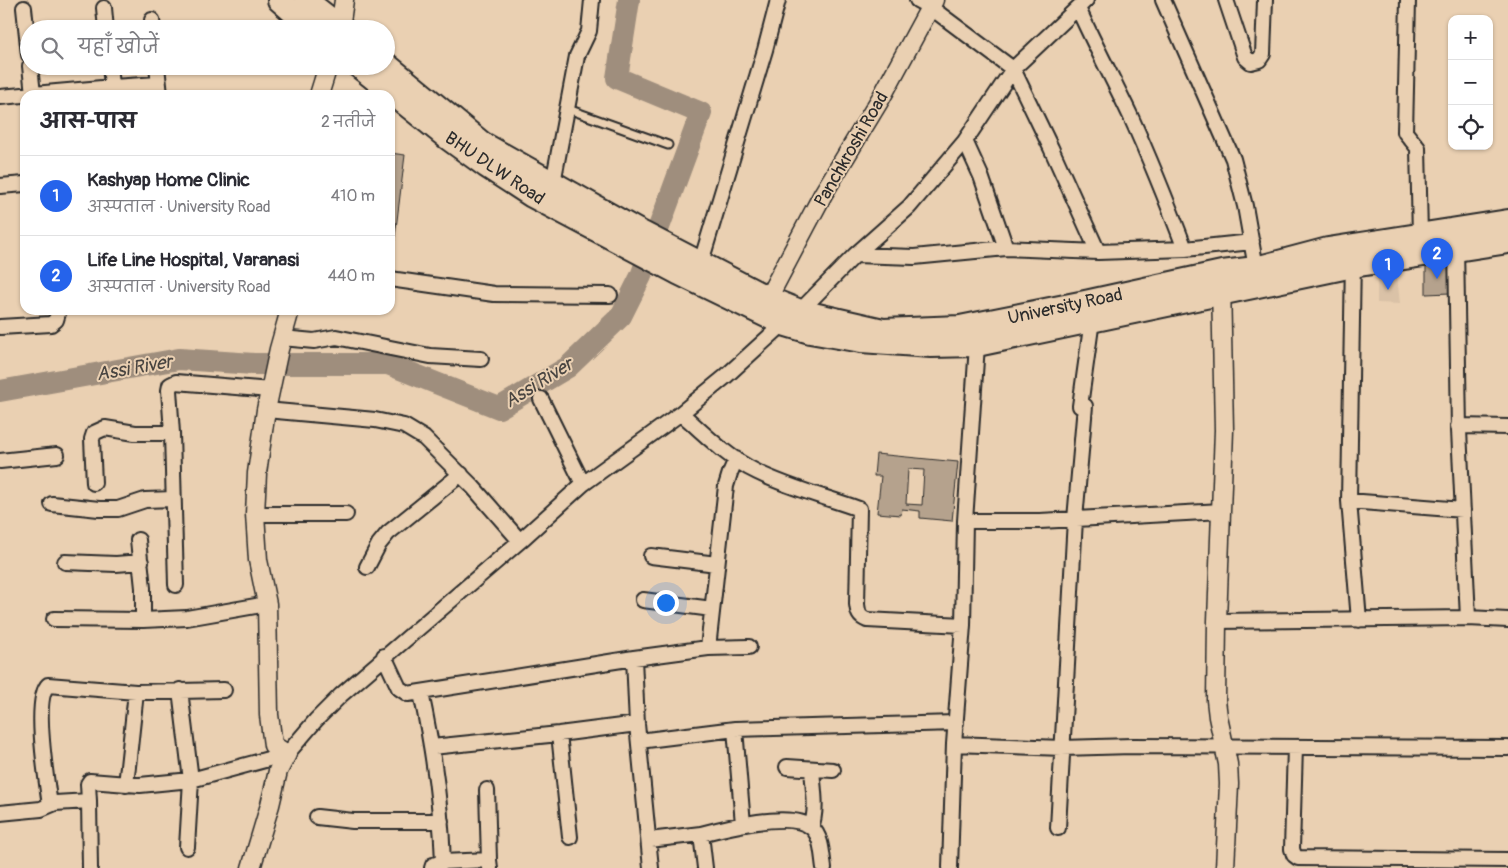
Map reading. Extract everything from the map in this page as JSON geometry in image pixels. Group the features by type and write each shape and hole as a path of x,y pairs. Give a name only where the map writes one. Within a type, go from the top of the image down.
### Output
{"main road":[{"path":"279,0 302,20"},
{"path":"306,0 332,20"},
{"name":"BHU DLW Road","path":"395,71 482,143 637,230"},
{"name":"BHU DLW Road","path":"369,75 388,90"},
{"name":"BHU DLW Road","path":"395,96 446,137 532,196 643,254 687,262"},
{"name":"University Road","path":"637,230 687,262 768,298 792,317 883,330 960,327 1085,302 1221,282 1256,268 1328,249 1353,255 1420,235 1456,239 1508,221"},
{"path":"687,262 792,317 810,332 862,341 922,345 977,345 1092,320 1221,282 1353,255 1456,239 1508,242"}],"street":[{"path":"343,20 344,0"},
{"path":"553,183 577,56 589,31 592,0"},
{"path":"687,262 765,50 778,0"},
{"path":"1163,0 1233,159 1256,268"},
{"path":"1226,0 1245,57 1252,62 1258,60 1262,54 1265,0"},
{"path":"1408,0 1405,132 1418,148 1420,235"},
{"path":"927,2 1012,69 1051,148 1098,252"},
{"name":"Panchkroshi Road","path":"768,298 823,194 881,98 927,2"},
{"path":"251,868 278,771 287,754 316,720 384,656 520,541 583,484 681,413 725,377 792,317 855,255 909,207 965,141 1012,69 1082,4 1162,190 1185,249"},
{"path":"24,8 25,20"},
{"path":"104,8 105,20"},
{"path":"31,75 33,90"},
{"path":"111,75 113,90"},
{"path":"158,75 159,90"},
{"path":"320,90 325,75"},
{"path":"0,97 20,95"},
{"path":"965,141 981,176 1006,248"},
{"path":"0,186 20,184"},
{"path":"1456,239 1458,426 1468,618"},
{"path":"855,255 914,256 1006,248 1098,252 1185,249 1252,242"},
{"path":"1353,255 1349,501 1360,620"},
{"path":"395,281 494,294 610,296"},
{"path":"1221,282 1224,430 1216,700 1230,784 1225,868"},
{"path":"0,327 51,324 56,320 58,315"},
{"path":"287,754 273,745 270,731 268,715 267,604 258,560 255,514 257,473 266,410 280,343 288,315"},
{"path":"1058,828 1075,519 1083,406 1092,320"},
{"path":"280,343 314,341 336,337 430,356 481,359"},
{"path":"950,868 954,744 963,625 965,521 977,345"},
{"path":"176,585 172,433 168,390 170,385 176,382 272,383"},
{"path":"541,399 583,484"},
{"path":"266,410 375,420 404,426 424,438 461,474 520,541"},
{"path":"681,413 714,443 756,472 860,509 857,604 861,618 867,620 963,625"},
{"path":"1458,426 1508,427"},
{"path":"94,483 92,440 94,433 98,430 104,428 135,433 172,433"},
{"path":"0,461 58,455"},
{"path":"708,648 726,486 736,459"},
{"path":"367,567 379,544 388,533 461,474"},
{"path":"52,504 118,509 145,500 173,499"},
{"path":"1349,501 1463,510"},
{"path":"965,521 1040,521 1222,511"},
{"path":"255,514 346,514"},
{"path":"138,540 143,588 143,620"},
{"path":"651,556 717,564"},
{"path":"65,562 108,564 141,562"},
{"path":"643,600 712,609"},
{"path":"54,619 143,620 187,618 267,604"},
{"path":"1217,621 1468,618 1508,620"},
{"path":"384,656 399,688 402,692 408,694 634,658 708,648 749,647"},
{"path":"634,658 650,868"},
{"path":"50,805 42,731 44,692 48,685 136,692 224,690"},
{"path":"180,690 191,780 188,847"},
{"path":"126,785 136,692"},
{"path":"421,693 432,747 441,822 438,865 490,864 487,790"},
{"path":"639,741 735,729 956,723"},
{"path":"432,747 638,724"},
{"path":"735,729 743,824"},
{"path":"559,734 570,838"},
{"path":"954,744 1062,748 1132,746 1508,748"},
{"path":"1295,747 1292,849 1294,855 1298,858 1323,864 1508,860"},
{"path":"90,868 88,784 90,781 140,785 191,780 287,754"},
{"path":"787,767 832,770"},
{"path":"811,827 815,811 812,769"},
{"path":"0,813 41,809 55,803 89,801"},
{"path":"317,817 353,821 441,822"},
{"path":"648,840 701,834 743,824 786,820 800,822 811,827 818,836 824,868"},
{"path":"701,834 705,868"}],"lane":[{"path":"568,109 668,145"}],"shaded area":[{"path":"1377,274 1397,276 1400,304 1377,303"}],"building":[{"path":"395,154 405,155 395,237"},
{"path":"1450,258 1450,293 1426,294 1426,259"},
{"path":"876,454 958,462 952,521 920,518 920,511 902,509 901,515 877,513 881,476 874,476","holes":["908,469 924,470 922,505 906,504"]}],"waterway":[{"name":"Assi River","path":"0,391 179,359 254,364 388,364 499,408 568,367 621,316 641,276 701,113 617,78 629,0"}],"place":[{"name":"Life Line Hospital, Varanasi","path":"1437,279"},
{"name":"Kashyap Home Clinic","path":"1388,290"}]}
